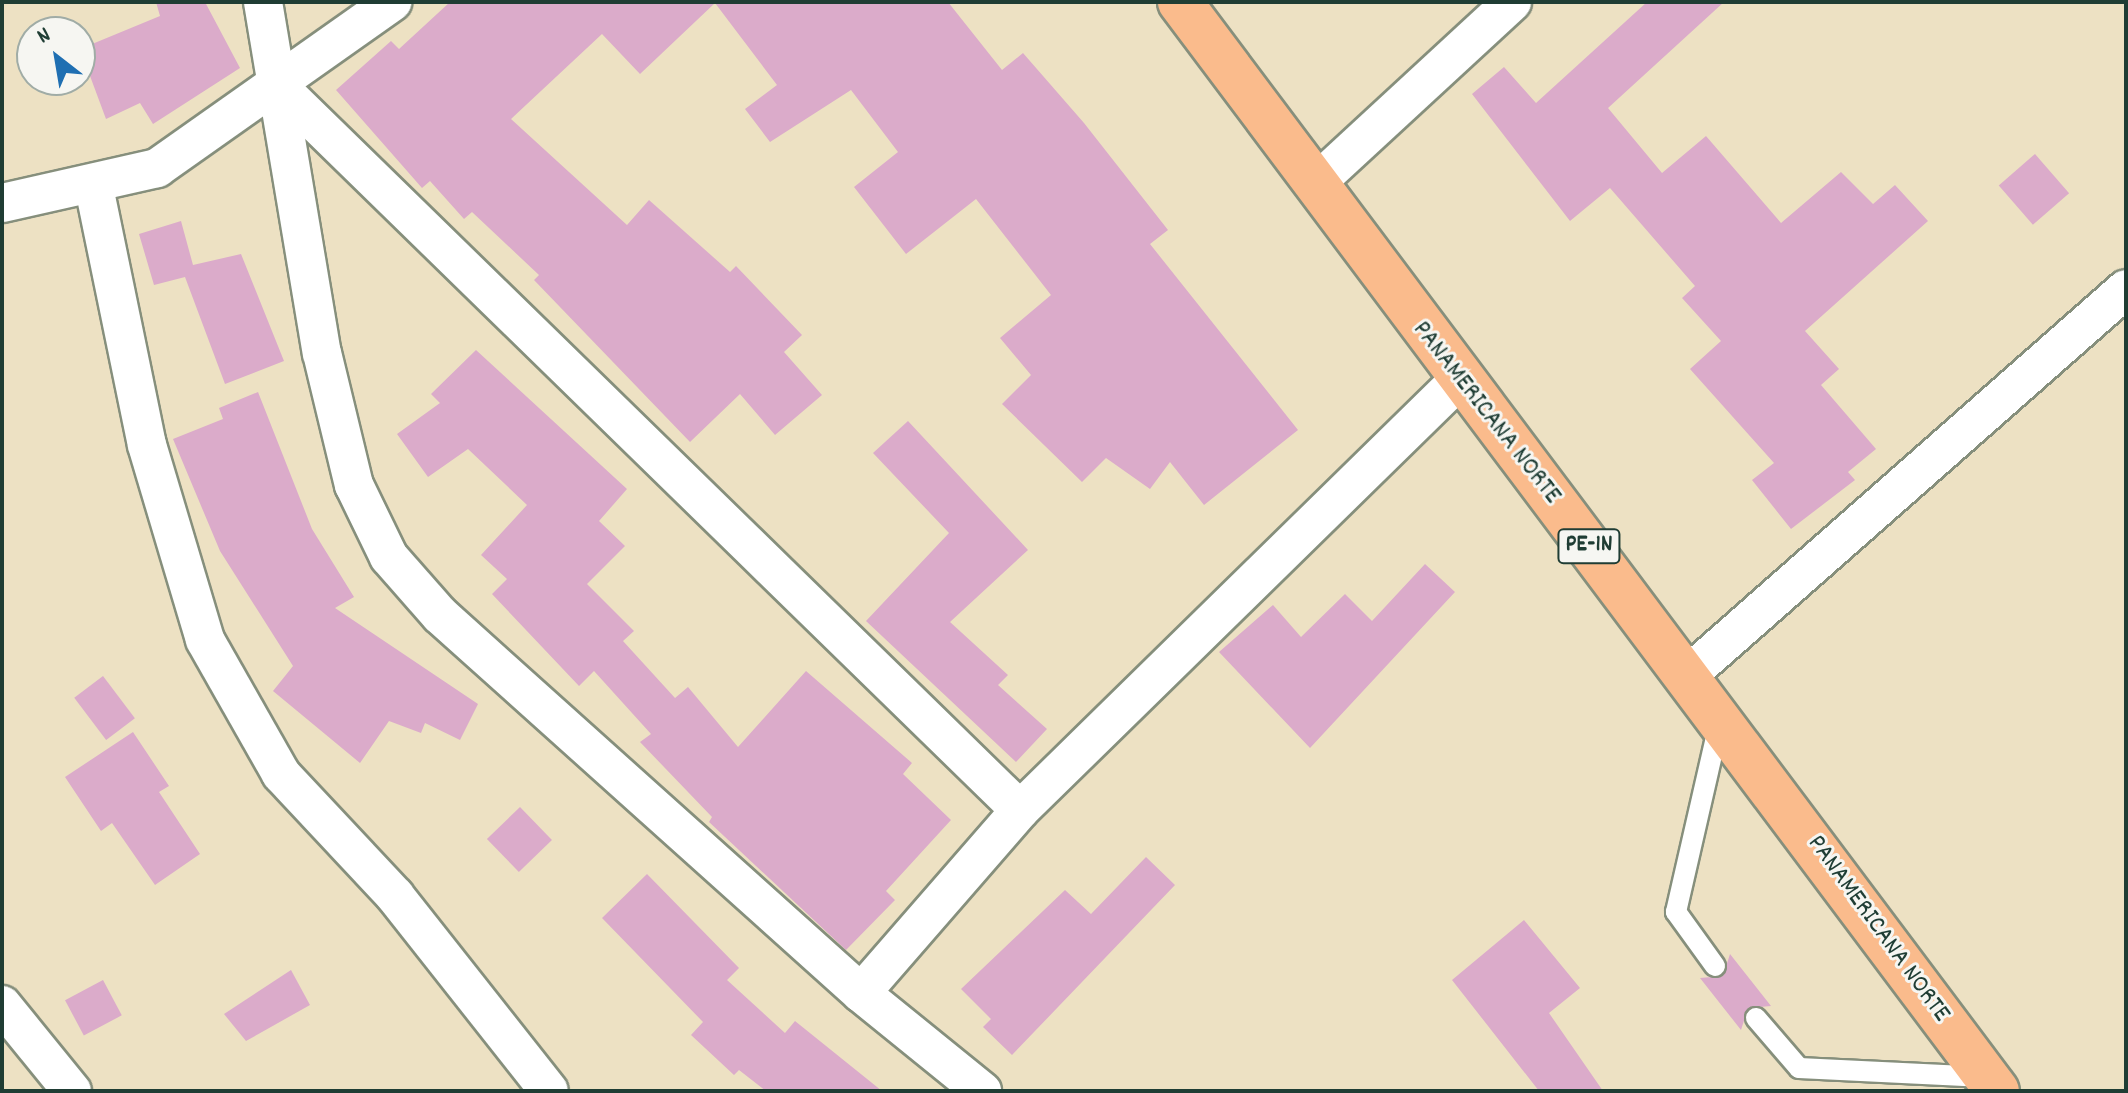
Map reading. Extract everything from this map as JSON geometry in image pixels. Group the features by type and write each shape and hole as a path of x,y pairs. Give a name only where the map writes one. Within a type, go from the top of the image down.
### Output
{"highway":[{"name":"PANAMERICANA NORTE","path":"1180,2 1459,380 1721,716 1991,1084"}],"street":[{"path":"263,2 322,353 354,485 389,557 440,615 861,993 982,1091"},
{"path":"2,203 94,187 157,168 392,2"},
{"path":"1315,184 1512,2"},
{"path":"277,85 1020,810"},
{"path":"94,187 147,445 205,640 281,774 395,896 549,1091"},
{"path":"1689,674 2126,289"},
{"path":"861,993 1020,810 1459,380"},
{"path":"2,1005 72,1091"}],"lane":[{"path":"1715,966 1676,912 1721,716"},
{"path":"1756,1018 1799,1068 1991,1084"}],"building":[{"path":"156,2 205,2 240,68 153,124 140,103 106,119 96,92 96,42 160,16"},
{"path":"450,2 948,2 1002,70 1023,53 1084,123 1168,230 1150,244 1298,430 1204,505 1170,462 1150,489 1106,458 1082,482 1002,404 1031,375 1000,338 1051,295 976,199 906,254 854,187 898,152 851,90 770,142 745,109 777,85 715,3 640,74 602,34 511,119 627,225 649,200 730,272 736,266 802,335 784,352 822,395 775,435 740,394 690,442 534,280 539,275 472,212 464,219 430,181 422,188 336,90 391,41 399,49"},
{"path":"1647,2 1724,2 1608,108 1662,173 1706,136 1781,223 1841,172 1873,204 1895,185 1928,221 1805,331 1839,369 1821,385 1876,449 1848,472 1855,480 1791,529 1752,480 1774,463 1690,369 1721,341 1682,298 1695,286 1610,188 1570,221 1472,94 1504,67 1536,103"},
{"path":"2035,154 2069,193 2033,225 1999,185"},
{"path":"181,221 193,265 241,254 284,361 225,384 185,277 154,285 139,234"},
{"path":"476,350 627,489 599,521 625,546 587,584 634,631 623,641 675,698 688,687 738,747 806,671 912,763 903,774 951,820 886,891 895,900 846,950 709,822 712,817 640,742 651,734 594,671 579,686 492,594 507,579 481,555 527,505 468,449 428,477 397,434 440,403 431,394"},
{"path":"258,392 312,529 354,597 335,608 478,704 460,740 425,723 421,733 389,721 360,763 273,691 293,666 220,551 173,439 223,419 219,408"},
{"path":"908,421 1028,550 950,622 1008,675 998,685 1047,729 1016,762 866,621 949,533 873,453"},
{"path":"1425,564 1455,592 1310,748 1219,652 1273,605 1301,637 1345,594 1372,621"},
{"path":"103,676 135,718 106,740 74,698"},
{"path":"133,732 169,786 159,792 200,854 155,885 112,823 101,831 65,777"},
{"path":"520,807 552,840 519,872 487,839"},
{"path":"1146,857 1175,885 1012,1055 983,1027 991,1019 961,989 1065,890 1091,914"},
{"path":"647,874 739,968 727,980 785,1033 795,1021 882,1091 766,1091 739,1070 734,1075 691,1035 703,1022 602,918"},
{"path":"1524,920 1580,988 1549,1013 1603,1091 1539,1091 1452,980"},
{"path":"1730,954 1771,1006 1748,1008 1741,1030 1700,978 1723,976"},
{"path":"291,970 310,1005 246,1041 224,1014"},
{"path":"103,980 122,1015 84,1036 65,1000"}]}
